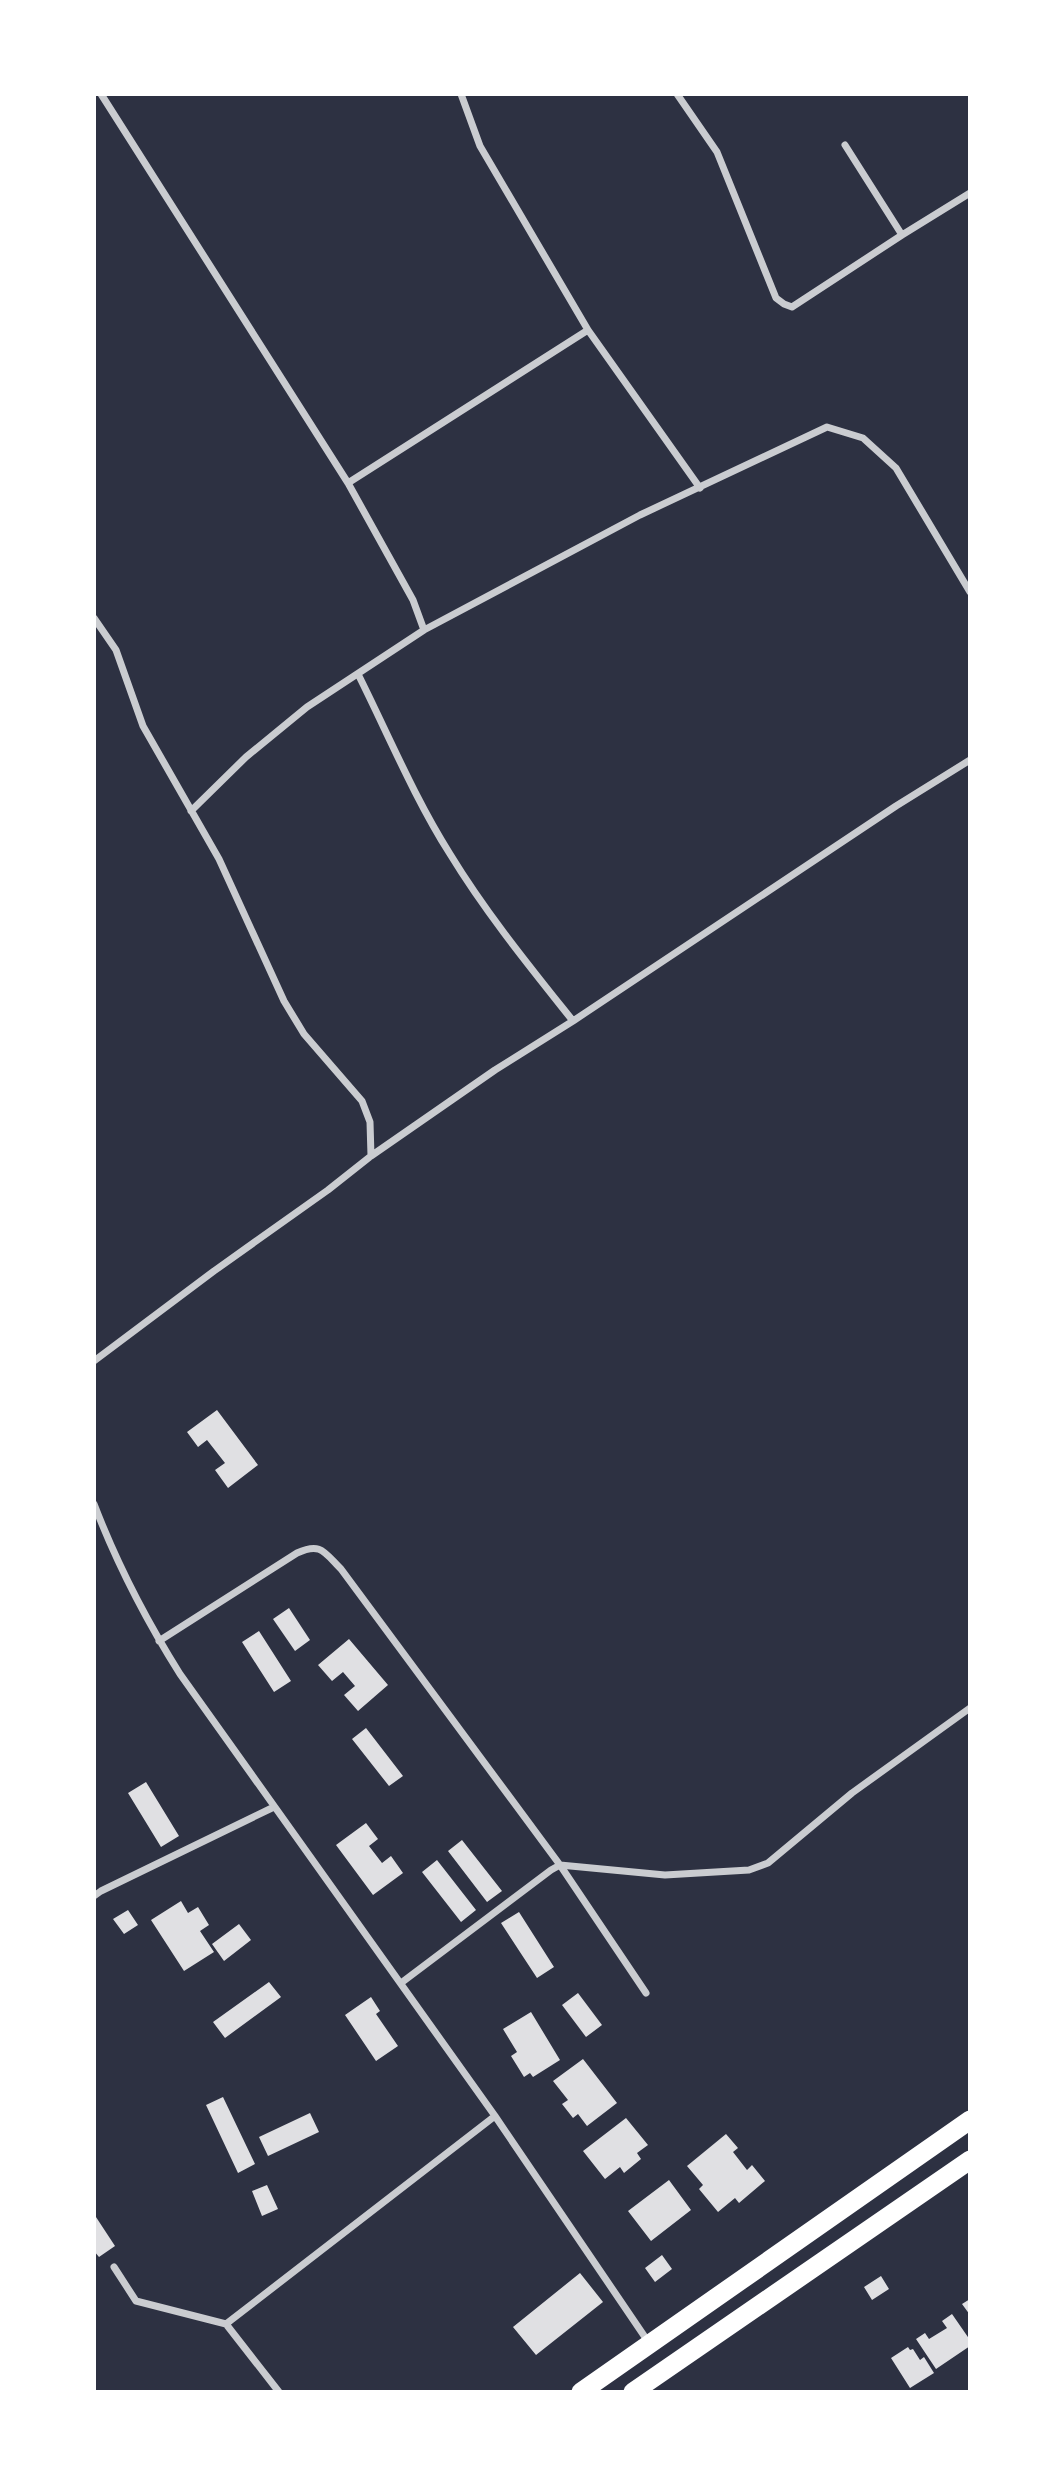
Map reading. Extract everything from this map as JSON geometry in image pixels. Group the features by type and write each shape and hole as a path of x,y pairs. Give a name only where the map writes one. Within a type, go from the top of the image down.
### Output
{"highway":[{"path":"581,2392 970,2120"},
{"path":"633,2392 970,2160"}],"street":[{"path":"101,94 348,483 413,600 424,630"},
{"path":"461,94 480,146 588,330 700,488"},
{"path":"677,94 717,152 776,298 792,307 970,193"},
{"path":"845,145 902,235"},
{"path":"348,483 588,330"},
{"path":"191,811 269,737 307,707 424,630 640,515 827,427 863,438 896,468 970,592"},
{"path":"94,618 117,650 143,726 219,859 284,1001 304,1034 362,1101 370,1122 371,1156"},
{"path":"358,674 425,812 450,854 495,922 573,1021"},
{"path":"94,1361 371,1156 495,1070 970,760"},
{"path":"94,1504 113,1551 159,1641 229,1745 495,2116 650,2344"},
{"path":"159,1641 297,1553 310,1548 321,1549 341,1569 560,1866 646,1993"},
{"path":"401,1983 551,1870 560,1866 665,1875 748,1870 768,1863 852,1793 970,1708"},
{"path":"94,1896 274,1807"},
{"path":"226,2324 495,2116"},
{"path":"114,2267 136,2301 226,2324 279,2392"}],"building":[{"path":"217,1410 258,1465 228,1488 215,1470 225,1463 207,1440 198,1447 187,1432"},
{"path":"289,1608 310,1640 295,1651 273,1619"},
{"path":"259,1631 291,1681 274,1692 242,1642"},
{"path":"349,1639 388,1685 358,1711 344,1695 355,1686 343,1672 332,1681 318,1665"},
{"path":"366,1728 403,1776 389,1786 352,1739"},
{"path":"146,1782 179,1836 161,1847 128,1793"},
{"path":"366,1823 378,1839 369,1846 382,1863 391,1856 403,1873 373,1895 336,1845"},
{"path":"462,1840 502,1891 487,1902 448,1851"},
{"path":"437,1860 476,1910 461,1922 422,1872"},
{"path":"181,1901 188,1913 198,1907 209,1925 200,1931 214,1952 184,1971 151,1920"},
{"path":"128,1910 138,1925 124,1934 113,1919"},
{"path":"519,1912 554,1967 537,1978 501,1923"},
{"path":"239,1924 251,1940 224,1961 212,1944"},
{"path":"269,1982 281,1997 225,2038 213,2022"},
{"path":"578,1993 602,2025 586,2037 562,2005"},
{"path":"371,1997 380,2011 376,2014 398,2046 376,2061 345,2015"},
{"path":"531,2012 560,2060 533,2077 530,2073 524,2077 511,2056 517,2052 503,2029"},
{"path":"583,2059 617,2103 587,2126 578,2114 573,2118 562,2104 568,2100 553,2081"},
{"path":"223,2097 255,2164 238,2173 206,2105"},
{"path":"310,2113 319,2132 268,2156 259,2137"},
{"path":"626,2118 648,2145 637,2153 641,2159 624,2173 620,2167 605,2179 583,2151"},
{"path":"726,2134 738,2148 733,2152 747,2170 752,2165 765,2181 739,2203 735,2198 718,2212 699,2189 703,2185 687,2166"},
{"path":"669,2180 691,2210 651,2241 628,2211"},
{"path":"267,2185 278,2209 262,2216 252,2191"},
{"path":"94,2214 115,2246 99,2257 94,2251"},
{"path":"662,2255 672,2269 655,2282 645,2268"},
{"path":"580,2273 603,2302 536,2355 513,2327"},
{"path":"881,2276 889,2289 872,2300 864,2287"},
{"path":"970,2299 970,2315 962,2304"},
{"path":"952,2314 970,2340 970,2346 936,2369 916,2339 925,2333 929,2339 947,2328 942,2321"},
{"path":"908,2347 913,2349 920,2360 924,2357 934,2373 910,2388 891,2358"}]}
